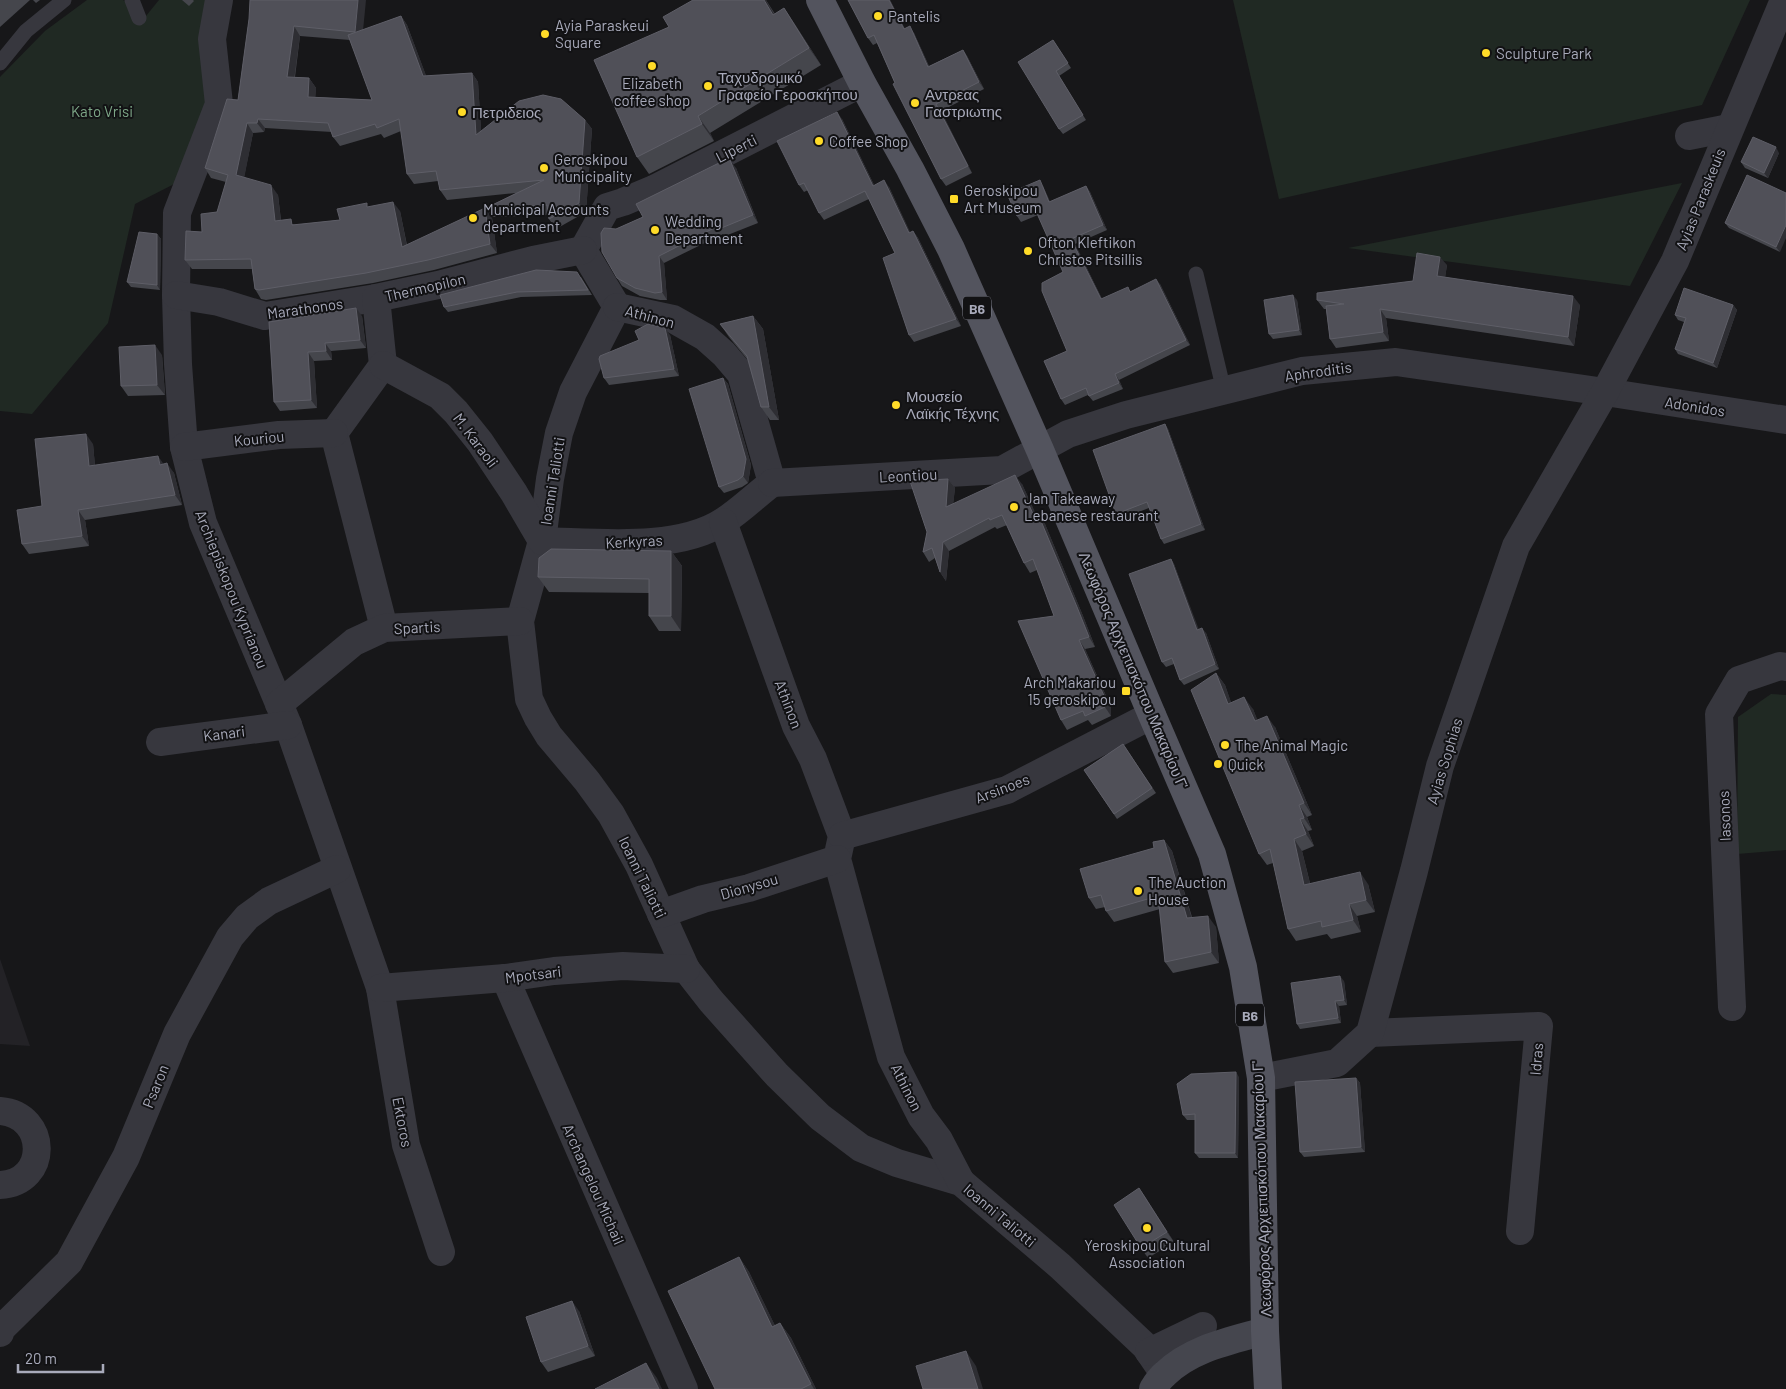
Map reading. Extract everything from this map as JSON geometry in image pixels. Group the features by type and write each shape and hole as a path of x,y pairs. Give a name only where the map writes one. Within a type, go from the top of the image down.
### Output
{"main road":[{"name":"Λεωφόρος Αρχιεπισκόπου Μακαρίου Γ'","path":"820,0 951,249 1040,450 1212,854 1243,967 1261,1078 1265,1331 1268,1389"}],"street":[{"name":"Archiepiskopou Kyprianou","path":"219,0 212,39 219,104 177,213 176,295 178,364 184,447 203,523 283,715 380,988"},
{"name":"Ayias Paraskeuis","path":"1605,392 1675,261 1784,0"},
{"name":"Liperti","path":"583,250 607,207 654,188 862,83"},
{"path":"1688,136 1729,128"},
{"path":"583,250 617,307"},
{"name":"Thermopilon","path":"383,365 376,298 438,285 533,260 583,250"},
{"name":"Marathonos","path":"176,295 219,302 265,316 376,298"},
{"name":"Athinon","path":"617,307 673,319 705,337 724,354 741,374 772,483"},
{"name":"Ioanni Taliotti","path":"617,307 573,392 559,433 550,479 542,541 520,621 529,699 538,718 549,736 587,781 611,814 639,865 686,968 711,1001 776,1074 820,1117 861,1148 897,1163 962,1182 1060,1266 1145,1346 1149,1352 1158,1381"},
{"name":"Aphroditis","path":"1040,450 1068,434 1126,415 1302,371 1396,362 1605,392"},
{"path":"383,365 334,433 384,628"},
{"name":"M. Karaoli","path":"383,365 440,396 456,412 495,464 542,541"},
{"name":"Adonidos","path":"1605,392 1786,420"},
{"name":"Ayias Sophias","path":"1370,1033 1440,766 1516,546 1605,392"},
{"name":"Kouriou","path":"184,447 280,435 334,433"},
{"name":"Leontiou","path":"772,483 1002,470 1040,450"},
{"path":"723,522 772,483"},
{"name":"Athinon","path":"723,522 796,726 813,759 840,848 891,1057 921,1116 939,1140 962,1182"},
{"name":"Kerkyras","path":"542,541 630,543 662,541 693,535 723,522"},
{"name":"Spartis","path":"283,715 354,642 384,628 520,621"},
{"name":"Iasonos","path":"1732,1007 1719,714 1739,680 1780,666 1786,667"},
{"name":"Kanari","path":"160,742 283,715"},
{"name":"Arsinoes","path":"840,848 1007,790 1152,716"},
{"name":"Dionysou","path":"661,914 703,899 749,888 840,848"},
{"name":"Psaron","path":"0,1332 69,1262 126,1158 177,1034 230,937 247,917 269,901 337,869"},
{"name":"Mpotsari","path":"380,988 623,966 686,968"},
{"name":"Archangelou Michail","path":"505,978 684,1389"},
{"name":"Ektoros","path":"380,988 406,1145 441,1252"},
{"name":"Idras","path":"1370,1033 1539,1026 1520,1231"},
{"path":"1261,1078 1337,1063 1370,1033"},
{"path":"0,1111 9,1111 19,1115 27,1122 34,1133 37,1146 36,1159 30,1171 20,1180 8,1185 0,1185"},
{"path":"1149,1352 1203,1326"},
{"path":"1158,1381 1182,1360 1200,1350 1265,1331"}],"lane":[{"path":"0,63 26,31 64,0"},
{"path":"132,0 139,18"},
{"path":"1196,274 1224,391"}],"shaded area":[{"path":"0,959 30,1046 0,1044"}],"green space":[{"name":"Kato Vrisi","path":"87,0 123,0 146,16 159,0 206,0 213,90 180,181 135,204 108,323 32,414 0,411 0,77 45,31"},
{"name":"Sculpture Park","path":"1233,0 1750,0 1702,105 1279,199"},
{"path":"1682,183 1630,286 1348,248"},
{"path":"1771,694 1786,695 1786,850 1737,854 1738,717"}],"building":[{"path":"250,0 358,0 355,32 294,26 287,77 309,78 308,97 372,100 348,35 401,16 423,76 472,73 476,135 519,101 543,95 561,99 585,120 579,203 549,219 547,205 486,208 544,180 440,190 436,171 407,174 399,119 377,128 375,124 333,137 328,123 258,119 257,123 247,123 236,175 271,185 275,221 291,219 292,225 340,220 337,209 367,203 367,207 393,202 402,247 485,208 490,244 366,273 259,290 255,289 251,259 185,260 186,231 202,232 201,214 217,212 228,175 205,168 227,99 238,100"},
{"path":"693,0 764,0 773,15 784,8 809,48 698,116 702,124 637,157 594,60 669,27 663,17"},
{"path":"848,0 889,0 904,29 910,26 928,67 963,50 979,82 936,104 968,166 941,179 893,84 895,83 874,35 868,38"},
{"path":"1053,40 1068,63 1056,71 1083,115 1059,129 1018,62"},
{"path":"837,112 873,186 884,180 909,233 913,231 956,319 909,335 883,258 895,253 865,191 819,213 804,183 799,185 777,141"},
{"path":"1753,137 1776,147 1764,173 1741,162"},
{"path":"730,160 753,215 719,229 718,226 659,256 662,292 655,293 635,288 617,278 602,252 601,233 604,228 616,229 643,217 636,204 721,162 722,164"},
{"path":"1747,175 1786,193 1786,225 1776,247 1725,223"},
{"path":"1040,180 1049,202 1086,186 1103,225 1071,239 1101,299 1128,287 1130,292 1156,279 1186,340 1115,374 1119,383 1089,396 1086,388 1061,399 1044,361 1067,351 1042,291 1042,283 1063,272 1035,209 1017,216 1007,194"},
{"path":"139,232 157,234 157,285 127,282"},
{"path":"1417,253 1440,257 1437,276 1573,296 1568,337 1380,309 1383,332 1330,339 1326,306 1344,304 1317,300 1317,293 1413,281"},
{"path":"536,270 577,272 588,290 517,292 444,307 440,295"},
{"path":"1684,288 1733,305 1713,363 1675,349 1686,318 1675,315"},
{"path":"1293,295 1299,330 1269,334 1264,300"},
{"path":"356,308 360,340 325,343 326,351 308,352 311,400 274,402 269,322"},
{"path":"753,316 769,407 761,407 747,356 720,324"},
{"path":"648,324 665,328 674,369 604,378 599,359 600,356 639,340 635,331"},
{"path":"155,345 157,385 121,386 119,347"},
{"path":"723,378 746,459 743,476 738,480 719,487 689,389"},
{"path":"1165,424 1201,524 1161,539 1147,502 1116,514 1093,450"},
{"path":"86,434 89,466 158,456 160,465 167,463 175,495 78,510 82,536 22,544 17,510 42,506 35,439"},
{"path":"1015,475 1034,516 1038,514 1089,637 1079,640 1105,698 1105,707 1085,716 1083,711 1061,720 1018,621 1054,616 1033,559 1024,563 1002,515 990,520 989,518 943,542 940,572 932,548 923,552 927,532 910,481 948,479 946,507"},
{"path":"551,549 671,551 671,616 649,616 649,579 538,577 539,558"},
{"path":"1171,559 1197,630 1202,628 1215,664 1180,680 1172,658 1162,662 1129,574"},
{"path":"1216,673 1228,704 1244,697 1255,721 1267,716 1304,803 1299,805 1304,818 1300,819 1306,834 1294,839 1304,885 1360,872 1366,900 1349,904 1353,920 1322,927 1321,921 1288,929 1270,849 1259,854 1191,690"},
{"path":"1123,744 1152,788 1114,814 1084,770"},
{"path":"1164,840 1187,918 1208,916 1211,952 1165,962 1158,896 1106,911 1101,895 1089,898 1080,869 1154,848 1153,842"},
{"path":"1340,976 1344,1000 1335,1001 1338,1018 1297,1024 1291,983"},
{"path":"1236,1072 1235,1153 1195,1153 1195,1114 1183,1115 1177,1084 1191,1074"},
{"path":"1356,1078 1361,1147 1300,1152 1295,1082"},
{"name":"Yeroskipou Cultural Association","path":"1139,1188 1167,1232 1141,1248 1114,1205"},
{"path":"739,1257 772,1327 780,1323 811,1384 801,1389 715,1389 668,1291"},
{"path":"572,1301 588,1346 541,1362 526,1317"},
{"path":"966,1351 978,1389 923,1389 916,1366"},
{"path":"646,1363 659,1389 595,1389"}],"place":[{"name":"Pantelis","path":"878,16"},
{"name":"Ayia Paraskeui Square","path":"545,34"},
{"name":"Sculpture Park","path":"1486,53"},
{"name":"Elizabeth coffee shop","path":"652,66"},
{"name":"Ταχυδρομικό Γραφείο Γεροσκήπου","path":"708,86"},
{"name":"Αντρεας Γαστριωτης","path":"915,103"},
{"name":"Πετριδειος","path":"462,112"},
{"name":"Coffee Shop","path":"819,141"},
{"name":"Geroskipou Municipality","path":"544,168"},
{"name":"Geroskipou Art Museum","path":"954,199"},
{"name":"Municipal Accounts department","path":"473,218"},
{"name":"Wedding Department","path":"655,230"},
{"name":"Ofton Kleftikon Christos Pitsillis","path":"1028,251"},
{"name":"Μουσείο Λαϊκής Τέχνης","path":"896,405"},
{"name":"Jan Takeaway Lebanese restaurant","path":"1014,507"},
{"name":"Arch Makariou 15 geroskipou","path":"1126,691"},
{"name":"The Animal Magic","path":"1225,745"},
{"name":"Quick","path":"1218,764"},
{"name":"The Auction House","path":"1138,891"},
{"name":"Yeroskipou Cultural Association","path":"1147,1228"}]}
